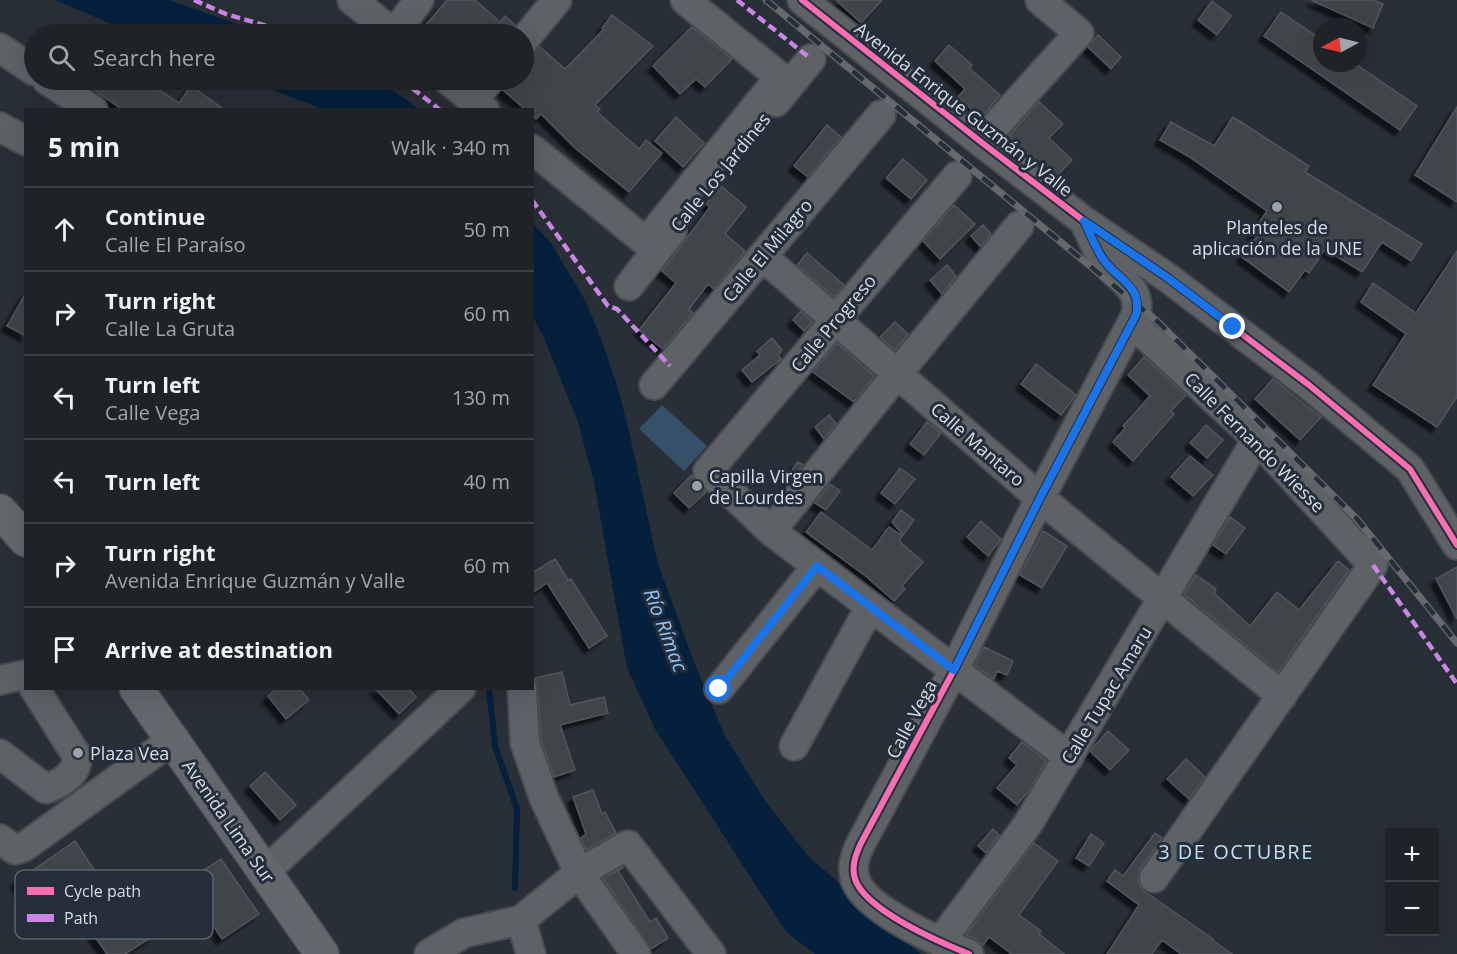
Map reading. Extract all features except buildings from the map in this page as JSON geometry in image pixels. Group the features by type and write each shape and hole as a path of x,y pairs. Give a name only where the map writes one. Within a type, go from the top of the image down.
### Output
{"highway":[{"path":"0,511 24,538"},
{"name":"Avenida Lima Sur","path":"137,690 322,954"}],"street":[{"path":"352,0 382,24"},
{"path":"401,24 419,0"},
{"path":"534,28 557,0"},
{"path":"534,151 646,242 780,77 685,0"},
{"name":"Avenida Enrique Guzmán y Valle","path":"802,0 1084,221 1168,278 1280,363 1410,469 1457,545"},
{"path":"981,142 1079,33 1040,0"},
{"path":"0,48 24,64"},
{"name":"Calle Los Jardines","path":"628,286 811,59"},
{"path":"62,90 90,108"},
{"name":"Calle El Milagro","path":"654,385 881,115"},
{"path":"0,127 24,140"},
{"name":"Calle Progreso","path":"771,531 708,471 957,176"},
{"name":"Calle Vega","path":"940,942 904,923 861,891 854,874 855,855 954,670 1040,498 1132,323 1138,307 1136,294 1103,259 1084,221"},
{"path":"1019,226 771,531 1069,757"},
{"name":"Calle Mantaro","path":"762,256 1040,498 1282,696"},
{"name":"Calle Fernando Wiesse","path":"1132,323 1257,439 1373,565 1282,696"},
{"name":"Calle Tupac Amaru","path":"940,942 1028,824 1257,439"},
{"path":"719,689 817,566"},
{"path":"794,746 870,607"},
{"path":"0,680 24,675"},
{"path":"0,754 46,789 56,785 74,771 77,756 35,690"},
{"path":"265,872 459,690"},
{"path":"522,690 525,743 544,798 579,873 636,954"},
{"path":"1154,878 1282,696"},
{"path":"0,839 15,850 24,847 172,740"},
{"path":"429,954 464,933 520,920 579,873 628,845 711,954"},
{"path":"520,920 531,954"},
{"path":"940,942 969,954"}],"shaded area":[{"path":"662,405 707,446 684,471 639,429"}],"water":[{"path":"55,0 169,0 237,24 111,24"},
{"path":"273,90 392,90 418,108 319,108"},
{"name":"Río Rímac","path":"534,225 551,243 586,302 602,341 629,431 658,564 696,667 725,736 766,802 808,856 920,954 815,954 786,932 655,729 627,668 594,482 577,419 534,319"}],"waterway":[{"path":"489,690 495,746 517,809 515,888"}],"railway":[{"path":"766,0 1157,321 1357,519 1457,643"}],"marked path":[{"path":"194,0 226,14 260,24"},
{"path":"737,0 811,59"},
{"path":"415,90 437,108"},
{"path":"534,203 608,306 617,309 670,366"},
{"path":"1373,565 1457,684"}],"cycle path":[{"path":"802,0 1084,221 1168,278 1309,385 1410,469 1457,545"},
{"path":"969,954 904,924 873,902 862,891 855,879 854,865 861,843 954,670 1040,498 1136,315 1137,305 1132,290 1103,259 1084,221"}],"place":[{"name":"Planteles de aplicación de la UNE","path":"1277,207"},
{"name":"Capilla Virgen de Lourdes","path":"697,486"},
{"name":"Plaza Vea","path":"78,753"}],"district":[{"name":"3 DE OCTUBRE","path":"1236,851"}],"route":[{"path":"719,689 817,566 954,670 1040,498 1136,315 1138,307 1136,294 1103,259 1084,221 1168,278 1233,327"}]}
